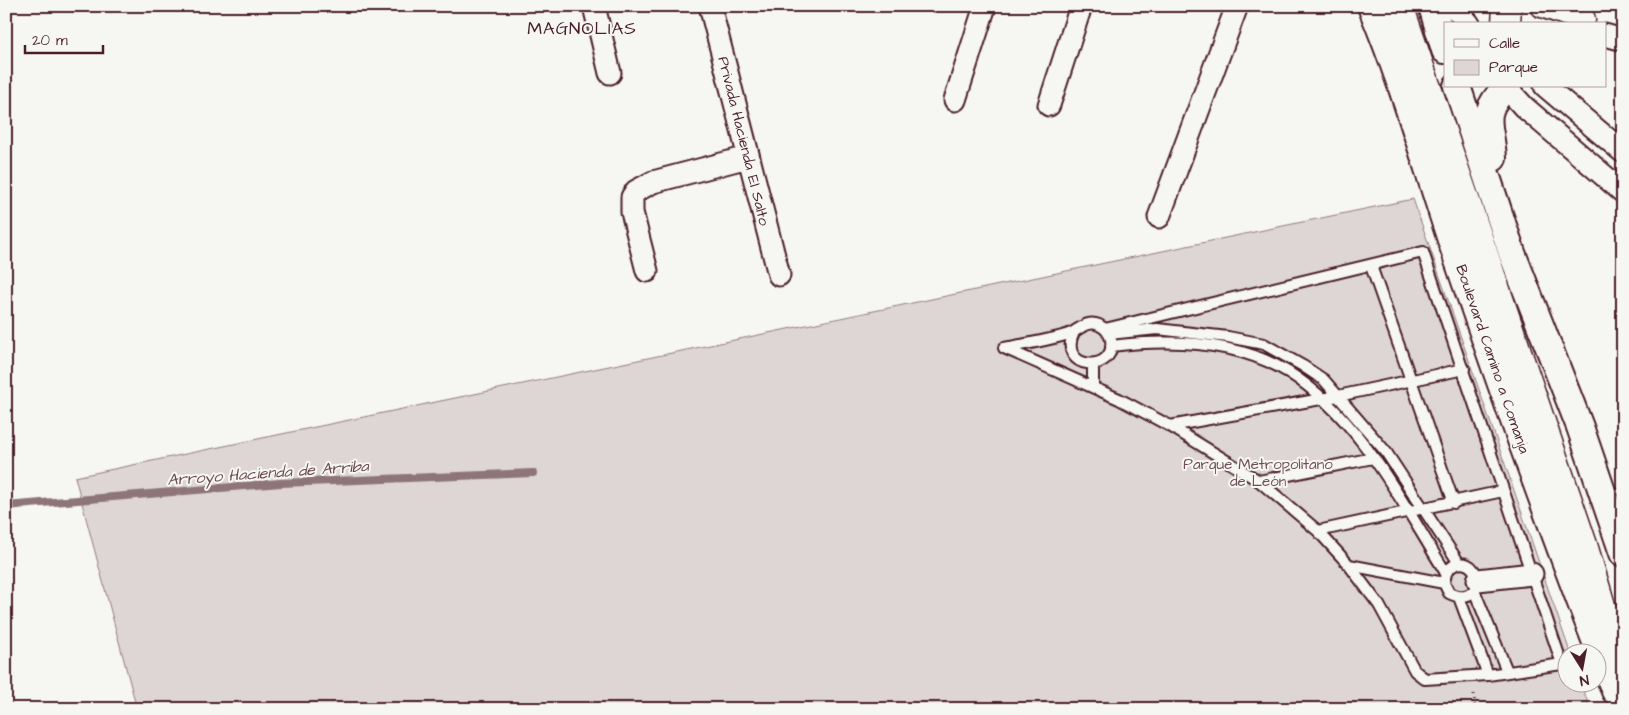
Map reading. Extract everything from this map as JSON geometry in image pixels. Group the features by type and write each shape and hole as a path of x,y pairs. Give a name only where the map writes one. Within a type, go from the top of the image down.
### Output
{"main road":[{"path":"1399,6 1583,545 1615,653 1623,702"},
{"path":"1506,22 1507,6"}],"street":[{"path":"594,6 610,73"},
{"name":"Privada Hacienda El Salto","path":"710,6 779,275"},
{"path":"955,100 985,6"},
{"path":"1049,105 1081,6"},
{"path":"1160,217 1237,6"},
{"name":"Boulevard Camino a Comanja","path":"1371,6 1389,52 1453,246 1563,559 1622,709"},
{"path":"1432,6 1444,47"},
{"path":"1454,6 1467,22"},
{"path":"1541,6 1578,17"},
{"path":"1606,35 1623,40"},
{"path":"1458,88 1497,211 1620,535"},
{"path":"1497,211 1493,149 1488,131 1488,111 1504,88"},
{"path":"1506,88 1623,192"},
{"path":"1547,88 1623,152"},
{"path":"647,271 632,212 632,197 636,191 653,182 748,156"},
{"path":"1476,585 1532,574"}],"lane":[{"path":"1107,331 1423,252 1562,664 1488,675 1425,679 1415,671 1379,605 1349,566 1318,532 1259,481 1170,426 1093,387 1004,348 1074,332 1085,324 1092,324 1107,331 1157,329 1189,331 1264,344 1324,380 1386,452 1459,563 1474,569 1476,585 1506,671"},
{"path":"1372,266 1454,503"},
{"path":"1074,332 1070,345 1075,357 1080,362 1093,364 1105,358 1111,346 1107,331"},
{"path":"1111,346 1172,342 1205,346 1252,356 1288,372 1321,398 1349,427 1373,458 1408,512 1445,578 1449,593 1459,597 1470,594 1476,585"},
{"path":"1093,364 1093,387"},
{"path":"1170,426 1338,396 1464,369"},
{"path":"1259,481 1373,458"},
{"path":"1318,532 1503,491"},
{"path":"1445,578 1449,568 1459,563"},
{"path":"1349,566 1445,578"},
{"path":"1459,597 1488,675"}],"green space":[{"name":"Parque Metropolitano de León","path":"1413,199 1567,642 1556,642 1556,692 1584,692 1590,709 137,709 75,477"}],"waterway":[{"name":"Arroyo Hacienda de Arriba","path":"6,506 281,483 533,473"}],"district":[{"name":"MAGNOLIAS","path":"582,28"}]}
